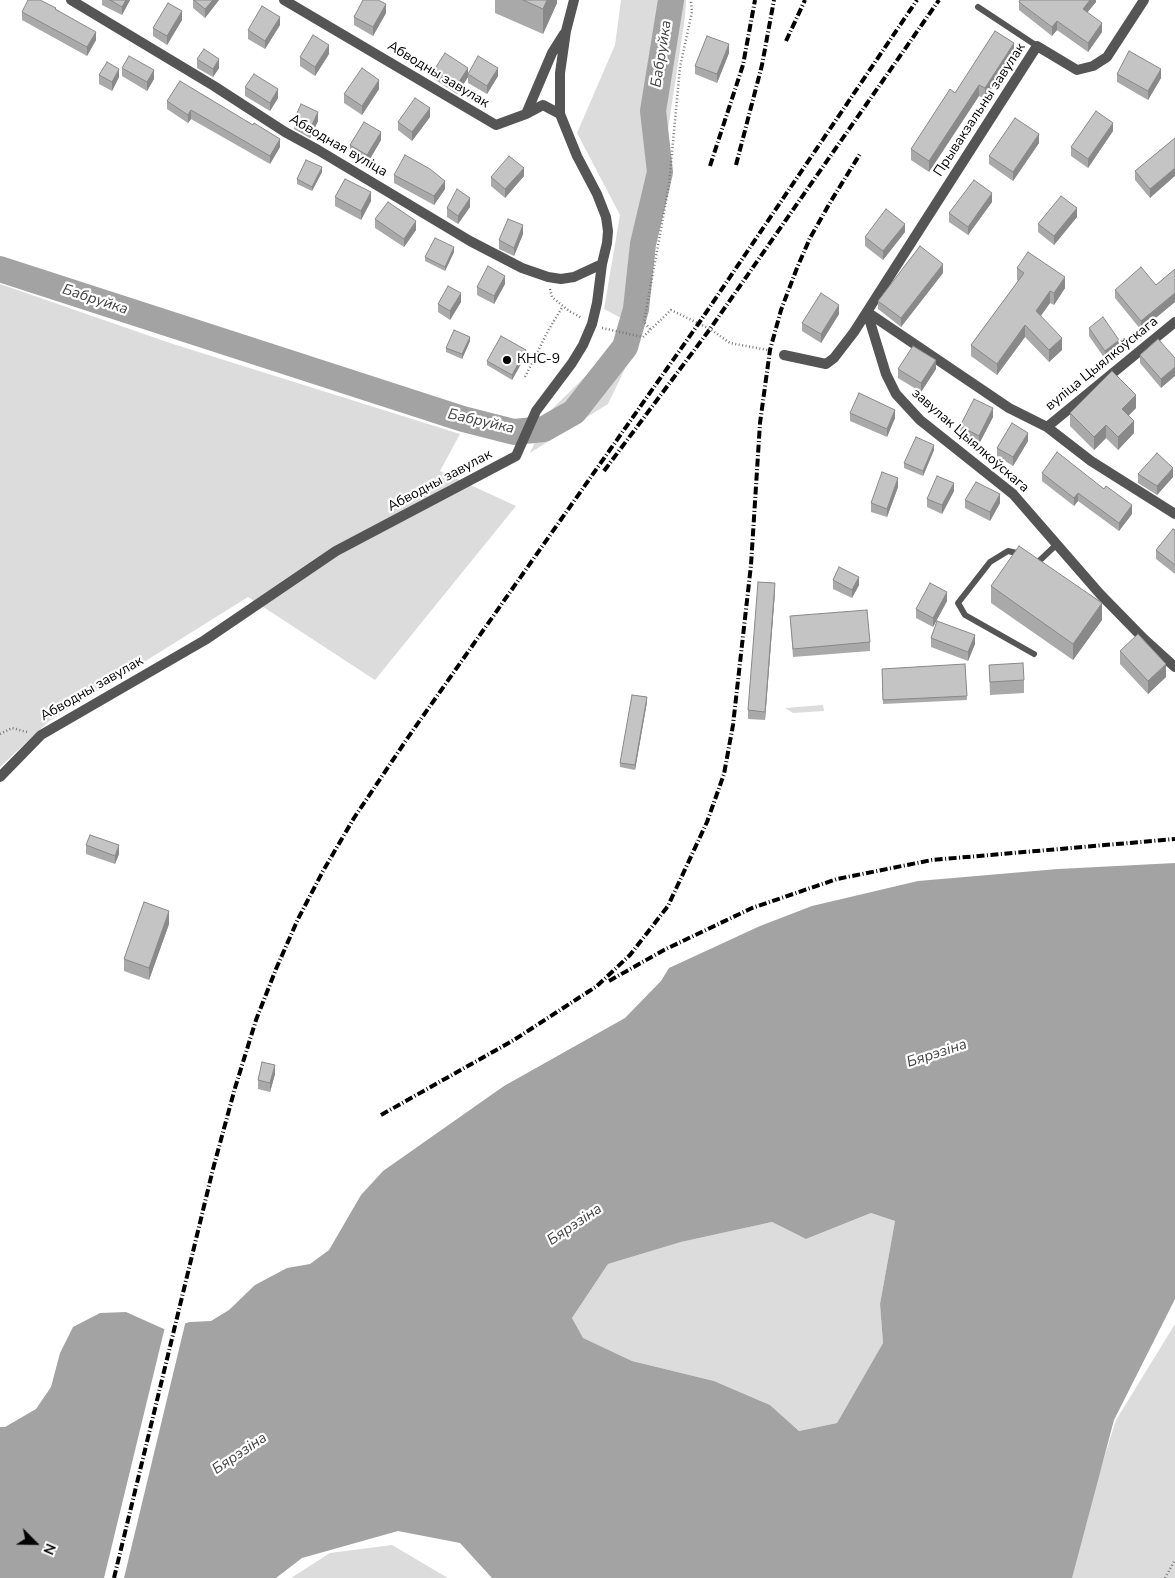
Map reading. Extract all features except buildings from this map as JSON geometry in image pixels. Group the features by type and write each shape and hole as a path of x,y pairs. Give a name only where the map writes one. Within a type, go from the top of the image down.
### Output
{"street":[{"name":"Абводная вуліца","path":"71,0 214,86 285,132 470,241 522,268 548,277 561,279 574,277 602,264"},
{"name":"Абводны завулак","path":"0,777 40,735 205,640 336,551 516,456 536,411 572,363 583,345 592,324 608,231 606,218 597,194 574,149 560,114 543,105 526,114 496,125 284,0"},
{"path":"560,114 560,73 566,31 574,0"},
{"name":"Прывакзальны завулак","path":"784,355 826,364 834,358 854,332 1037,46 1077,70 1093,66 1106,57 1144,0"},
{"path":"526,114 552,53 566,31"},
{"path":"867,312 1009,408 1047,426 1091,461 1175,514"},
{"name":"завулак Цыялкоўскага","path":"867,312 886,374 896,394 920,420 1013,494 1106,600 1144,639 1175,667"},
{"name":"вуліца Цыялкоўскага","path":"1047,426 1175,322"}],"lane":[{"path":"978,7 1037,46"},
{"path":"1034,654 965,615 958,603 990,562 1008,551 1023,555 1036,564 1056,544"}],"path":[{"path":"650,329 644,322 669,185 680,67 692,12 691,0"},
{"path":"548,277 552,297 592,324"},
{"path":"525,377 563,306"},
{"path":"607,330 643,336 671,310 710,329 730,343 770,350 784,355"},
{"path":"0,734 12,728 40,735"},
{"path":"1165,1578 1175,1560"}],"shaded area":[{"path":"621,0 686,0 635,348 608,404 530,453 548,413 608,354 623,319 604,309 620,215 577,133 615,45"},
{"path":"0,284 173,344 460,434 440,471 516,506 375,680 248,597 48,722 0,767"},
{"path":"823,705 824,711 793,713 785,708"},
{"path":"871,1213 895,1221 880,1304 883,1343 837,1423 799,1431 770,1405 714,1381 632,1361 582,1338 572,1318 608,1264 681,1242 772,1222 806,1239"},
{"path":"1175,1324 1175,1578 1066,1578 1116,1420"},
{"path":"392,1545 448,1578 291,1578 330,1553"}],"water":[{"name":"Бярэзіна","path":"1175,863 1175,1299 1114,1420 1072,1578 492,1578 460,1543 398,1531 302,1558 276,1578 0,1578 0,1427 5,1427 36,1409 51,1387 60,1353 73,1327 100,1313 126,1312 164,1329 190,1322 211,1321 229,1310 255,1285 287,1268 310,1264 329,1250 361,1195 383,1171 504,1086 625,1018 661,981 669,968 760,926 812,906 918,881 1058,869","holes":["871,1213 895,1221 880,1304 883,1343 837,1423 799,1431 770,1405 714,1381 632,1361 583,1338 572,1318 608,1264 681,1242 772,1222 806,1239"]}],"pier":[{"path":"186,1320 124,1578 104,1578 165,1327"}],"waterway":[{"name":"Бабруйка","path":"0,269 463,419 514,432 544,429 574,412 625,347 636,309 643,244 660,172 653,111 671,0"}],"railway":[{"path":"710,166 743,65 755,0"},
{"path":"736,165 762,65 774,0"},
{"path":"786,41 805,0"},
{"path":"114,1578 213,1169 235,1088 256,1020 298,919 354,818 409,736 699,323 917,0"},
{"path":"604,471 710,329 939,0"},
{"path":"381,1115 514,1040 597,986 630,955 668,906 707,822 724,774 733,725 751,565 760,423 770,350 781,310 810,238 860,154"},
{"path":"609,981 664,950 752,908 837,879 932,860 1175,839"}],"place":[{"name":"КНС-9","path":"507,360"}]}
